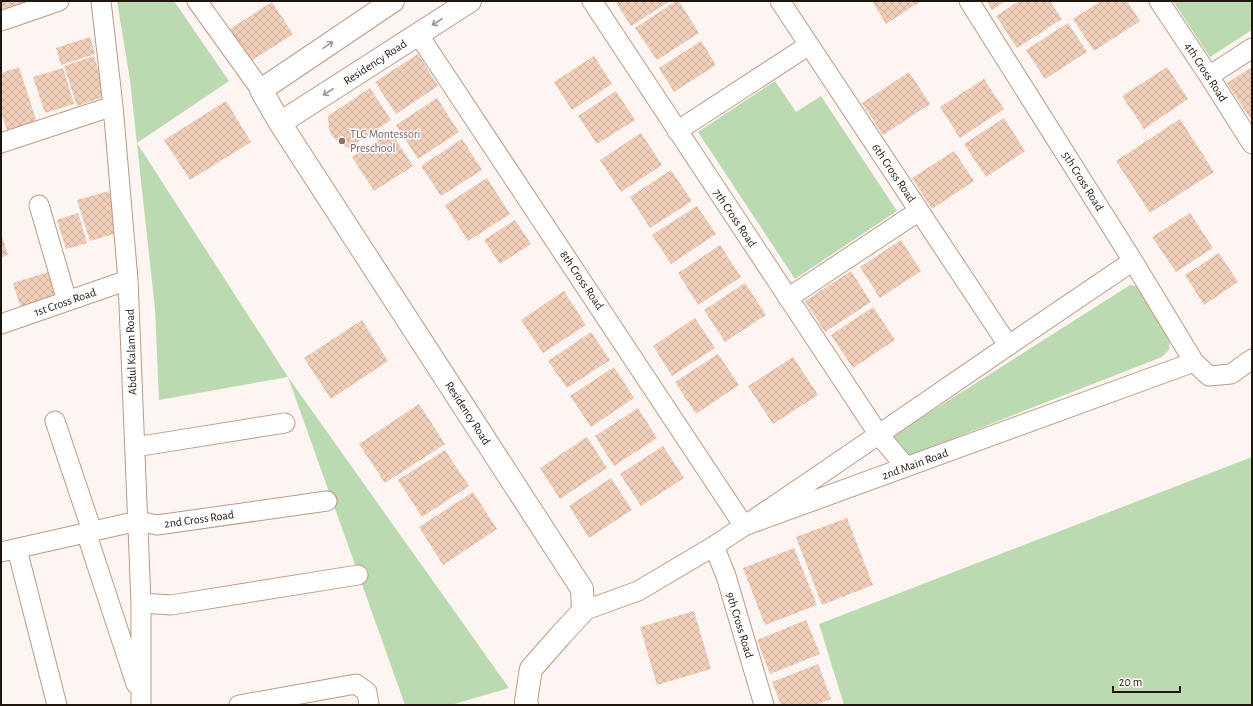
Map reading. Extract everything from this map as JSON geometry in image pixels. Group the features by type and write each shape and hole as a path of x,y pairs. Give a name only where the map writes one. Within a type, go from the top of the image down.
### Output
{"street":[{"path":"1,21 59,1"},
{"name":"Abdul Kalam Road","path":"101,1 113,106 128,280 141,603 141,703"},
{"path":"197,1 261,90 379,5"},
{"name":"Residency Road","path":"280,122 470,1"},
{"name":"7th Cross Road","path":"592,1 879,435 906,467"},
{"name":"6th Cross Road","path":"780,1 1008,345"},
{"name":"5th Cross Road","path":"969,1 1133,260 1194,362"},
{"name":"4th Cross Road","path":"1159,1 1252,144"},
{"name":"8th Cross Road","path":"418,34 744,526"},
{"path":"677,131 809,45"},
{"path":"1209,76 1252,48"},
{"name":"Residency Road","path":"261,90 280,122 582,589 583,611"},
{"path":"1,143 113,106"},
{"path":"39,205 67,301"},
{"path":"788,298 919,211"},
{"path":"744,526 1133,260"},
{"name":"1st Cross Road","path":"1,324 128,280"},
{"path":"1194,362 1209,376 1231,374 1252,358"},
{"name":"2nd Main Road","path":"583,611 638,591 714,546 744,526 1194,362"},
{"path":"55,421 141,703"},
{"path":"135,447 285,423"},
{"name":"2nd Cross Road","path":"9,550 138,521 157,525 327,501"},
{"name":"9th Cross Road","path":"714,546 726,576 764,705"},
{"path":"9,550 56,705"},
{"path":"141,603 171,605 358,575"},
{"path":"527,705 526,701 531,669 583,611"},
{"path":"247,704 356,684 367,692 369,705"}],"green space":[{"path":"117,1 174,1 229,81 137,143 288,377 159,400 155,309 130,80"},
{"path":"1173,1 1252,1 1252,30 1210,57"},
{"path":"775,81 796,112 821,96 897,211 795,279 698,132"},
{"path":"1130,285 1139,286 1170,338 1169,350 1162,357 906,457 893,444 894,435"},
{"path":"288,377 509,688 451,705 405,705"},
{"path":"1252,457 1252,705 844,705 819,624"}],"building":[{"path":"1,1 29,1 31,6 1,16"},
{"path":"615,1 670,1 631,26"},
{"path":"676,1 679,1 699,33 657,60 635,28"},
{"path":"872,1 921,1 886,24"},
{"path":"987,1 1005,1 992,10"},
{"path":"1019,1 1050,1 1062,19 1017,48 996,16"},
{"path":"1101,1 1127,1 1140,21 1094,51 1073,19"},
{"path":"272,2 293,34 251,61 230,29"},
{"path":"1068,23 1087,52 1045,79 1026,50"},
{"path":"90,37 95,54 61,65 56,48"},
{"path":"701,41 716,65 674,92 659,68"},
{"path":"418,54 438,86 396,114 375,82"},
{"path":"94,56 106,96 77,106 64,66"},
{"path":"594,56 612,84 572,110 554,82"},
{"path":"19,67 37,123 8,133 1,112 1,73"},
{"path":"1167,67 1188,99 1144,129 1122,96"},
{"path":"1252,67 1252,116 1250,118 1227,83"},
{"path":"63,68 74,104 45,113 33,77"},
{"path":"909,72 930,104 883,135 862,103"},
{"path":"984,79 1004,109 960,138 940,107"},
{"path":"370,88 391,120 349,148 339,143 332,136 329,129 328,116"},
{"path":"616,91 635,120 597,144 578,116"},
{"path":"437,98 459,132 418,159 396,125"},
{"path":"226,101 251,142 190,180 164,140"},
{"path":"1004,118 1025,151 986,177 964,144"},
{"path":"1180,119 1214,172 1150,213 1116,161"},
{"path":"391,132 413,166 374,191 352,157"},
{"path":"641,133 662,165 621,192 600,160"},
{"path":"462,139 482,170 441,196 421,166"},
{"path":"954,151 974,181 932,209 912,178"},
{"path":"671,170 692,201 650,228 630,197"},
{"path":"487,178 510,214 468,241 445,205"},
{"path":"109,191 121,232 90,241 77,200"},
{"path":"697,206 716,234 671,264 652,235"},
{"path":"78,213 87,243 66,249 57,220"},
{"path":"1190,213 1213,248 1176,272 1152,237"},
{"path":"515,220 531,244 500,264 484,240"},
{"path":"1,233 8,255 1,258"},
{"path":"901,240 921,271 880,298 860,267"},
{"path":"720,245 741,277 698,305 678,273"},
{"path":"1219,253 1238,282 1204,305 1185,275"},
{"path":"51,271 60,300 22,312 13,283"},
{"path":"851,271 871,302 825,332 805,301"},
{"path":"745,283 766,315 725,342 704,310"},
{"path":"564,291 586,325 543,353 521,320"},
{"path":"873,307 895,340 853,368 831,335"},
{"path":"695,318 715,348 672,376 653,346"},
{"path":"362,320 388,361 331,399 304,358"},
{"path":"591,332 610,360 567,388 548,361"},
{"path":"718,354 739,385 696,414 675,382"},
{"path":"793,357 818,395 773,424 748,386"},
{"path":"614,367 634,398 591,427 570,396"},
{"path":"419,404 445,444 385,483 359,444"},
{"path":"638,408 657,438 614,466 595,436"},
{"path":"587,437 607,468 560,499 540,468"},
{"path":"663,446 684,478 641,506 620,474"},
{"path":"445,450 469,486 422,517 398,480"},
{"path":"611,478 632,510 589,538 569,506"},
{"path":"473,492 497,529 443,565 419,527"},
{"path":"847,518 873,585 822,605 796,537"},
{"path":"794,548 817,605 765,625 743,568"},
{"path":"694,611 711,669 657,685 640,627"},
{"path":"806,620 820,654 770,674 757,640"},
{"path":"818,664 831,699 815,705 781,705 772,682"}],"place":[{"name":"TLC Montessori Preschool","path":"342,141"}]}
